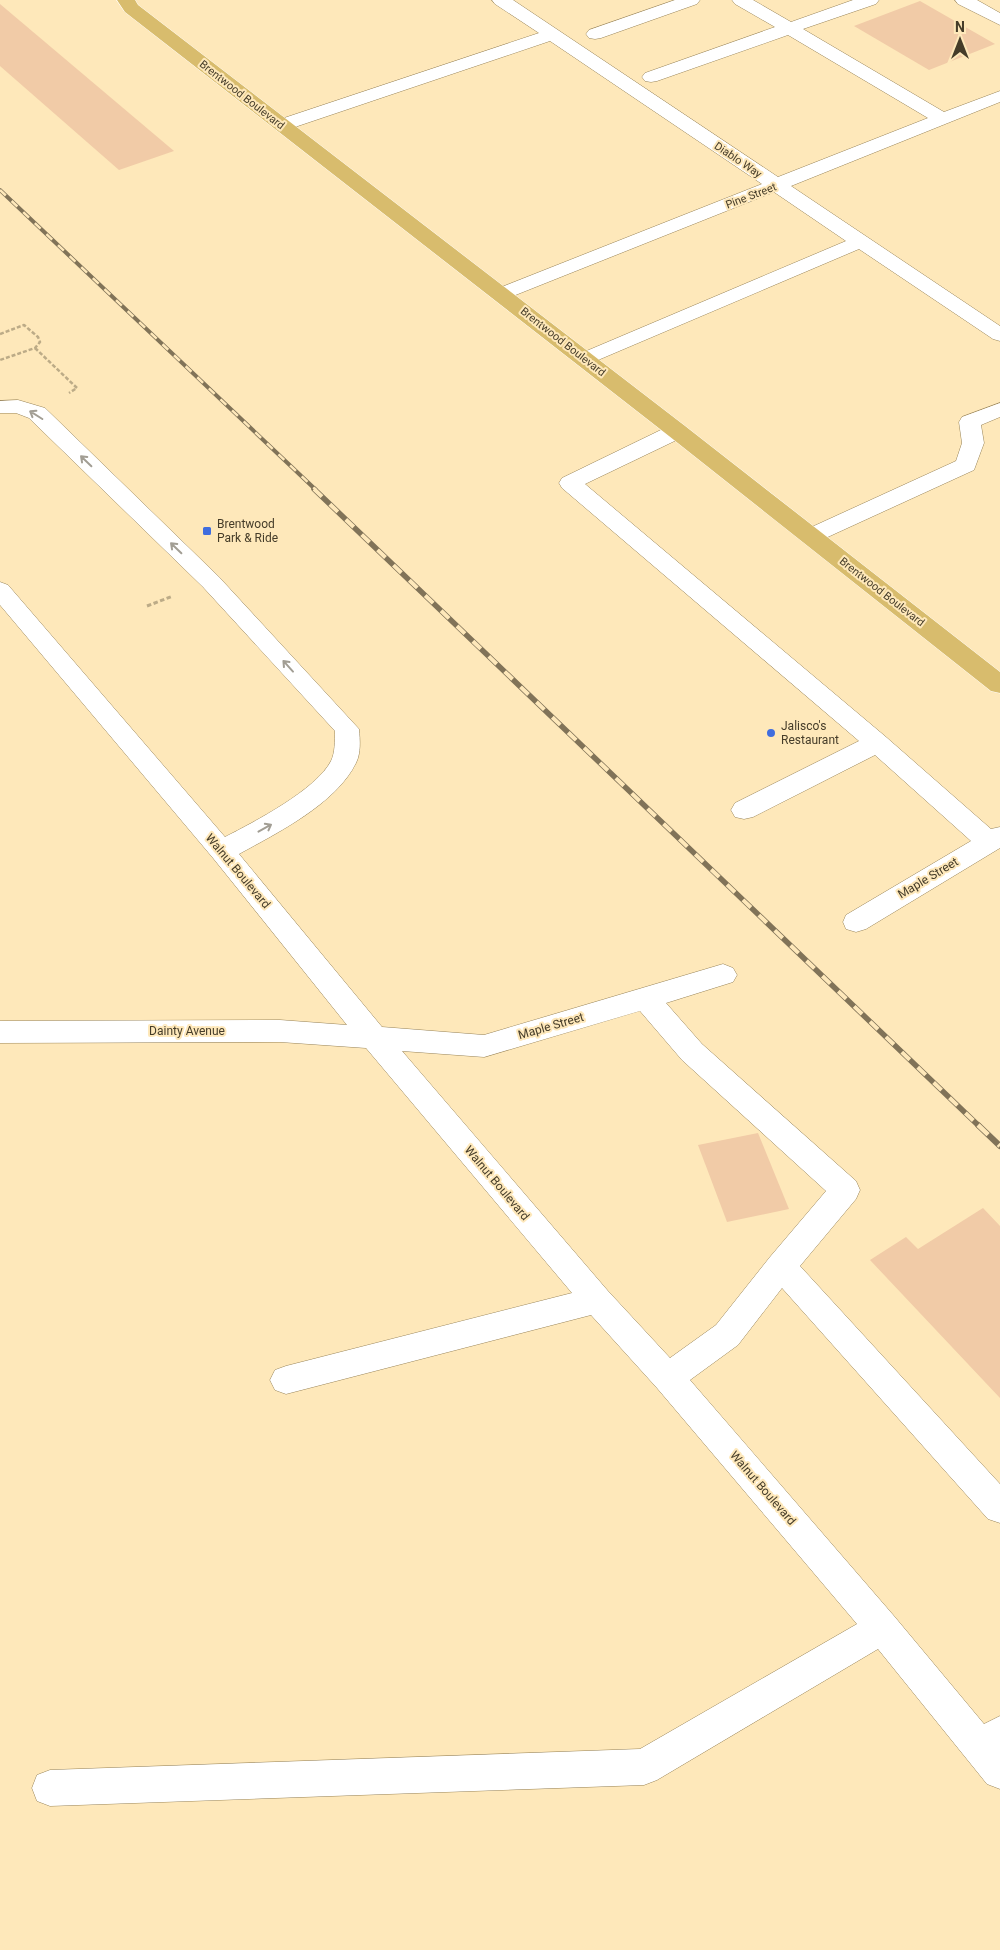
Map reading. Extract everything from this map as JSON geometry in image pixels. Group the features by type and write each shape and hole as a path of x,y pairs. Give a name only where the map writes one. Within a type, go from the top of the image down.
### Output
{"main road":[{"name":"Brentwood Boulevard","path":"126,0 131,8 677,431 1000,685"}],"street":[{"name":"Diablo Way","path":"501,0 1000,335"},
{"path":"595,34 691,0"},
{"path":"741,0 943,119"},
{"path":"652,77 870,0"},
{"path":"964,0 1000,20"},
{"path":"282,125 551,35"},
{"name":"Pine Street","path":"501,294 1000,96"},
{"path":"584,359 862,241"},
{"path":"0,407 18,406 37,413 211,582 347,729 348,749 342,765 321,788 273,823 222,851"},
{"path":"811,536 966,465 973,443 970,422 1000,409"},
{"path":"677,431 570,483 877,743 994,839"},
{"name":"Walnut Boulevard","path":"0,590 222,851 374,1038 597,1300 668,1378 882,1628 994,1751"},
{"path":"744,810 877,743"},
{"name":"Maple Street","path":"856,922 994,839"},
{"name":"Maple Street","path":"374,1038 484,1046 723,975"},
{"path":"646,999 692,1052 846,1190 781,1266 727,1335 668,1378"},
{"name":"Dainty Avenue","path":"0,1032 280,1031 374,1038"},
{"path":"781,1266 1000,1508"},
{"path":"286,1380 597,1300"},
{"path":"50,1788 644,1767 882,1628"}],"path":[{"path":"0,334 24,325 38,337 40,342 35,348 2,360 0,356"}],"building":[{"path":"920,1 995,44 929,70 854,26"},
{"path":"0,4 174,151 119,170 0,66"},
{"path":"758,1133 789,1209 727,1222 698,1145"},
{"path":"983,1208 1000,1226 1000,1398 870,1260 906,1237 918,1249"}],"railway":[{"path":"0,190 316,490"},
{"path":"314,489 979,1126"},
{"path":"978,1125 1000,1146"}],"place":[{"name":"Brentwood Park & Ride","path":"207,531"},
{"name":"Jalisco's Restaurant","path":"771,733"}]}
